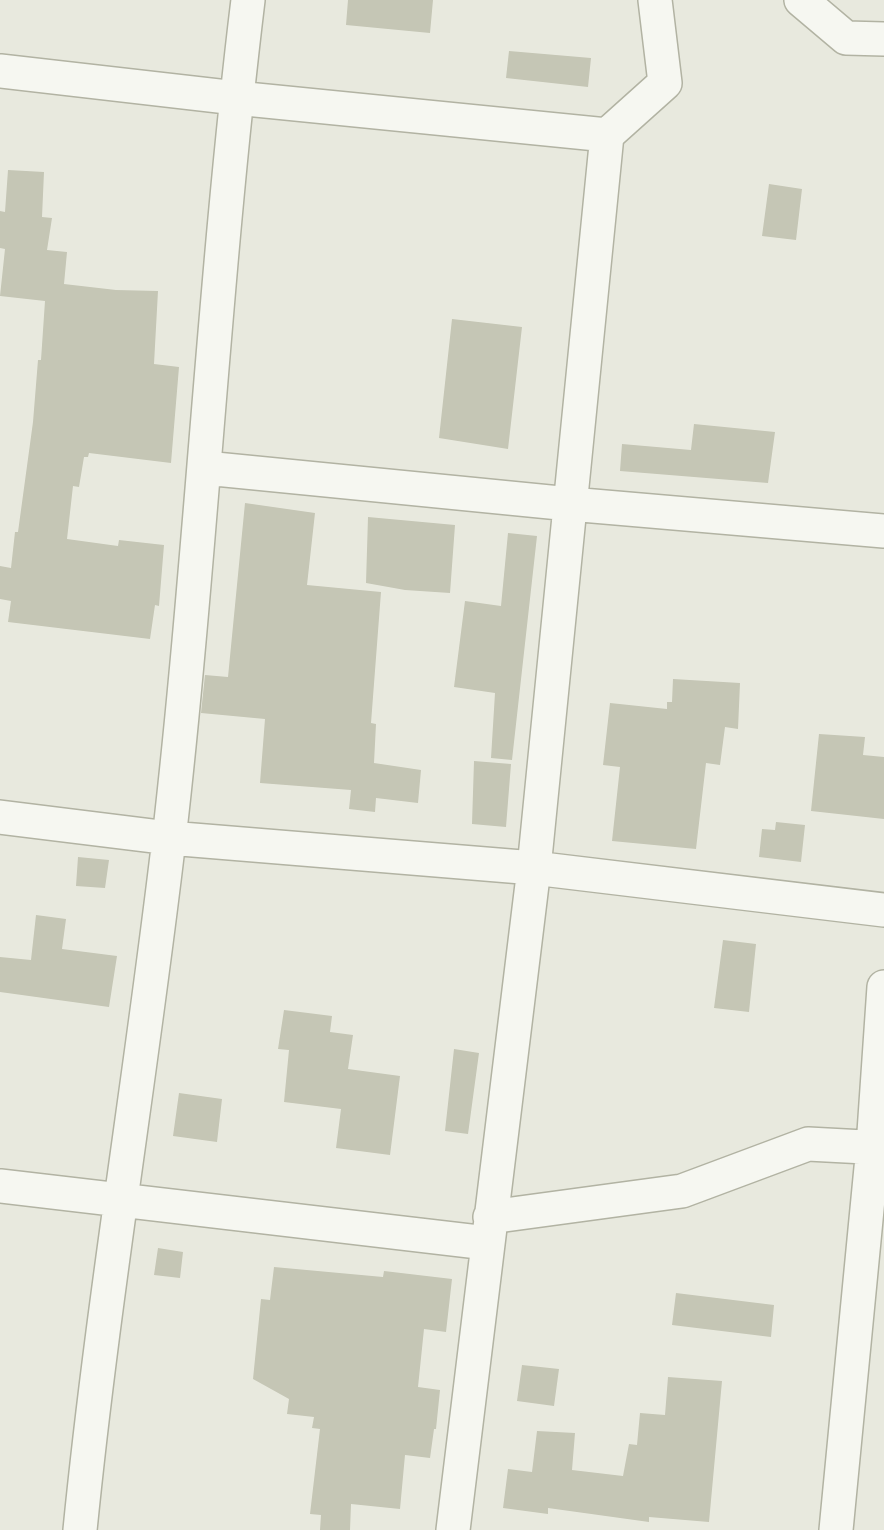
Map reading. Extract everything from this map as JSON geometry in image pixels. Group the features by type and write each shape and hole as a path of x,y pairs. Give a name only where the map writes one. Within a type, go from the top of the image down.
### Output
{"street":[{"path":"80,1530 91,1420 123,1198 169,838 205,468 236,98 248,0"},
{"path":"453,1530 534,868 607,135 665,83 655,0"},
{"path":"801,0 846,38 884,39"},
{"path":"0,70 236,98 607,135"},
{"path":"205,468 570,504 884,531"},
{"path":"0,817 169,838 534,868 884,910"},
{"path":"836,1530 878,1148 884,987"},
{"path":"0,1186 488,1230 682,1191 808,1144 878,1148"}],"building":[{"path":"348,0 433,0 430,33 346,25"},
{"path":"509,51 591,58 588,87 506,78"},
{"path":"8,170 44,172 42,217 52,218 47,250 67,252 64,284 116,290 158,291 154,364 179,367 171,463 89,453 88,457 84,457 79,487 73,486 67,539 118,546 119,540 164,545 159,606 155,605 150,639 8,622 11,601 0,599 0,566 11,568 15,532 18,532 33,422 38,360 41,360 45,301 0,296 5,249 0,248 0,211 5,212"},
{"path":"769,184 802,189 796,240 762,236"},
{"path":"452,319 522,327 508,449 439,438"},
{"path":"694,424 775,432 768,483 620,471 622,444 691,450"},
{"path":"245,503 315,513 307,585 381,592 371,723 376,724 374,763 421,770 418,803 376,798 375,812 349,809 351,790 260,783 265,719 201,713 205,675 228,677"},
{"path":"368,517 455,525 450,593 405,590 366,583"},
{"path":"508,533 537,536 512,760 491,758 495,693 454,687 465,601 501,606"},
{"path":"673,679 740,683 738,729 725,727 720,765 706,763 696,849 612,841 620,767 603,765 610,703 667,709 667,702 672,702"},
{"path":"819,734 865,737 863,755 884,757 884,819 811,811"},
{"path":"474,761 511,764 506,827 472,824"},
{"path":"776,822 805,825 801,862 759,857 762,829 775,830"},
{"path":"78,857 109,860 105,888 76,886"},
{"path":"36,915 66,919 62,949 117,956 109,1007 0,992 0,957 31,960"},
{"path":"723,940 756,944 749,1012 714,1008"},
{"path":"284,1010 332,1016 330,1032 353,1035 348,1069 400,1076 390,1155 336,1148 341,1109 284,1102 289,1050 278,1049"},
{"path":"454,1049 479,1053 468,1134 445,1131"},
{"path":"179,1093 222,1099 217,1142 173,1136"},
{"path":"158,1248 183,1252 180,1278 154,1275"},
{"path":"274,1267 383,1277 384,1271 452,1279 446,1332 424,1329 418,1387 440,1390 430,1458 405,1455 400,1509 351,1504 350,1530 320,1530 321,1515 310,1514 320,1429 312,1428 314,1417 287,1414 289,1399 253,1379 261,1299 270,1300"},
{"path":"676,1293 774,1305 771,1337 672,1325"},
{"path":"522,1365 559,1369 554,1406 517,1401"},
{"path":"668,1377 722,1381 709,1522 649,1517 649,1522 548,1508 548,1514 503,1508 508,1469 532,1472 537,1431 575,1433 572,1470 623,1476 629,1444 637,1445 640,1413 665,1415"}]}
